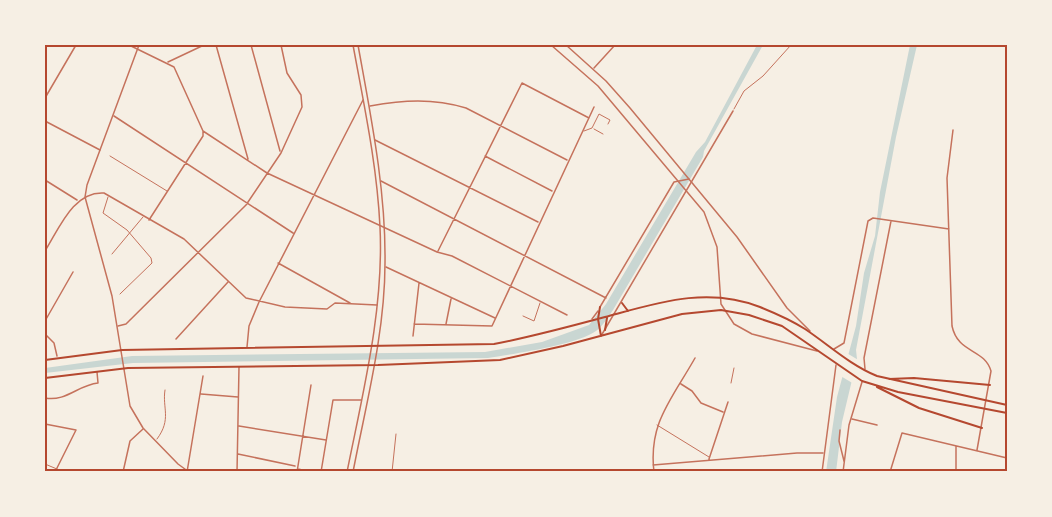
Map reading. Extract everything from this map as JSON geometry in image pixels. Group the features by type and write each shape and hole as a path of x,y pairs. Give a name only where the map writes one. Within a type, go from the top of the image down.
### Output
{"main road":[{"path":"45,360 122,350 376,349 494,344 666,300 705,296 732,298 778,315 818,338 859,368 886,379 1007,405"},
{"path":"621,303 623,309 628,311"},
{"path":"600,307 598,319 601,336"},
{"path":"45,378 124,367 368,365 500,360 682,314 707,310 733,311 782,326 856,378 912,405 982,428"},
{"path":"605,330 606,317"},
{"path":"886,379 914,378 990,385"},
{"path":"875,386 1007,414"}],"street":[{"path":"45,98 76,45"},
{"path":"129,45 168,63 180,76 203,131 203,136 149,221"},
{"path":"139,45 85,197 118,326 130,406 143,428 188,472"},
{"path":"168,63 204,45"},
{"path":"216,45 248,160"},
{"path":"251,45 281,153"},
{"path":"118,326 126,324 246,205 281,153 302,107 301,95 287,73 281,45"},
{"path":"347,472 377,305 380,226 371,139 353,45"},
{"path":"353,472 374,363 386,266 381,180 358,45"},
{"path":"551,45 598,86 704,212 714,234 718,290 726,314 734,324 752,334 818,351"},
{"path":"566,45 594,68 690,179 737,237 787,308 818,338"},
{"path":"594,68 615,45"},
{"path":"437,252 499,124 522,83 589,117"},
{"path":"247,349 249,326 259,302 363,99"},
{"path":"369,106 399,100 448,103 499,124 568,160"},
{"path":"414,324 492,326 594,107"},
{"path":"601,336 733,111"},
{"path":"113,116 246,205 294,234"},
{"path":"45,121 100,150"},
{"path":"952,130 947,178 954,333 963,347 986,361 991,371 977,450"},
{"path":"203,131 267,173 385,229 437,252 452,256 567,315"},
{"path":"375,140 540,222"},
{"path":"484,156 554,191"},
{"path":"678,180 690,179"},
{"path":"45,180 78,200"},
{"path":"381,180 606,298"},
{"path":"589,321 606,298 678,180"},
{"path":"45,251 78,200 98,193 109,196 184,240 246,298 285,307 327,309 335,303 377,305"},
{"path":"832,349 843,346 844,343 867,223 873,218 950,229"},
{"path":"867,372 864,357 891,221"},
{"path":"278,263 350,303"},
{"path":"386,266 495,318"},
{"path":"45,321 73,272"},
{"path":"176,339 229,281"},
{"path":"413,336 419,282"},
{"path":"335,294 335,303"},
{"path":"446,325 451,297"},
{"path":"45,334 54,343 57,358"},
{"path":"654,472 652,449 657,425 695,358"},
{"path":"822,472 836,365"},
{"path":"237,472 239,366"},
{"path":"45,398 57,400 90,384 98,383 97,372"},
{"path":"188,472 203,376"},
{"path":"843,472 851,419 862,381"},
{"path":"680,384 692,391 701,403 724,413"},
{"path":"297,469 311,385"},
{"path":"200,393 240,397"},
{"path":"321,472 334,399 361,400"},
{"path":"709,459 728,402"},
{"path":"851,419 877,425"},
{"path":"45,424 76,430 56,470"},
{"path":"238,426 326,440"},
{"path":"123,472 130,441 143,428"},
{"path":"840,430 838,441 844,461"},
{"path":"890,472 902,433 1007,458"},
{"path":"956,445 956,472"},
{"path":"653,465 709,459 823,453"},
{"path":"237,454 311,472"}],"lane":[{"path":"194,45 196,49"},
{"path":"733,111 744,91 763,76 791,45"},
{"path":"583,131 592,128 599,114 610,120 608,124"},
{"path":"592,128 603,134"},
{"path":"110,156 167,192"},
{"path":"109,196 103,213 127,230 151,258 152,263 120,294"},
{"path":"112,254 130,236 143,217"},
{"path":"523,316 534,321 540,301"},
{"path":"731,382 734,368"},
{"path":"154,440 163,430 166,416 165,390"},
{"path":"657,425 709,459"},
{"path":"392,472 396,434"},
{"path":"45,464 64,472"}],"shaded area":[{"path":"757,45 763,45 704,151 703,157 613,310 599,329 587,336 544,348 488,358 133,363 45,373 45,368 132,356 485,352 542,342 589,325 606,304 696,152 705,142"},
{"path":"910,45 917,45 896,137 856,350 857,359 842,422 836,472 826,472 837,397 856,326 864,273 875,236 880,192"}],"pier":[{"path":"845,352 860,361 854,384 839,375"}]}
